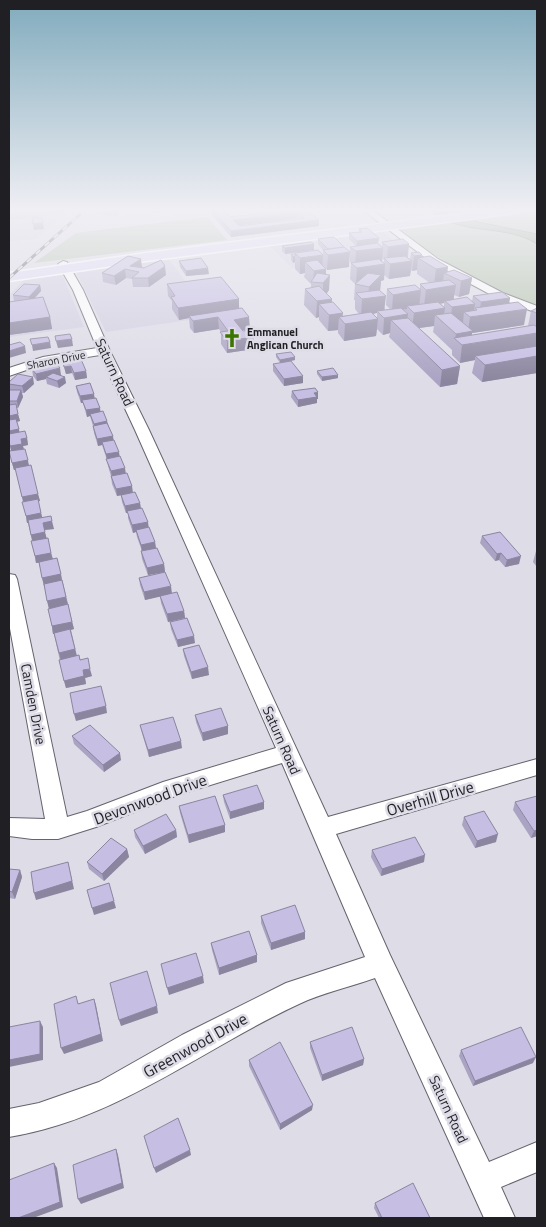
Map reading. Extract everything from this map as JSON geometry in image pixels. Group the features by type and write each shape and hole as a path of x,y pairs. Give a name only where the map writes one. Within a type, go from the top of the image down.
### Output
{"main road":[{"path":"9,271 51,267"},
{"path":"9,277 59,267"}],"street":[{"name":"Saturn Road","path":"66,267 142,430 322,828 381,964 500,1218"},
{"path":"447,267 499,295 537,310"},
{"name":"Sharon Drive","path":"9,372 20,366 104,351"},
{"name":"Camden Drive","path":"9,579 58,829"},
{"name":"Devonwood Drive","path":"9,827 24,830 58,829 90,822 161,792 288,753"},
{"name":"Overhill Drive","path":"322,828 537,767"},
{"name":"Greenwood Drive","path":"9,1123 39,1117 106,1094 192,1045 295,992 381,964"},
{"path":"483,1180 537,1157"}],"shaded area":[{"path":"84,267 175,267 189,286 220,281 244,312 106,332 76,272"},
{"path":"456,267 537,267 537,307 499,290"},
{"path":"62,274 84,327 9,337 9,295 25,279"}],"building":[{"path":"111,267 163,267 148,278 132,278 139,272 125,269 114,276 102,273"},
{"path":"183,267 208,268 186,271"},
{"path":"310,267 324,267 326,269 314,271"},
{"path":"454,270 472,278 461,281 444,273"},
{"path":"317,273 330,275 323,283 311,282"},
{"path":"368,273 381,275 369,287 355,284"},
{"path":"221,277 239,299 178,308 171,297 175,296 167,284"},
{"path":"449,280 456,285 426,290 420,284"},
{"path":"24,284 40,285 29,297 13,295"},
{"path":"415,285 421,290 393,295 387,289"},
{"path":"319,286 332,299 317,301 305,289"},
{"path":"379,290 386,296 362,299 356,293"},
{"path":"502,292 510,298 481,302 473,296"},
{"path":"43,297 50,317 9,323 9,302"},
{"path":"467,297 475,304 452,307 445,301"},
{"path":"333,302 343,313 329,315 319,304"},
{"path":"438,302 445,308 414,313 407,306"},
{"path":"518,302 527,309 470,317 464,312 477,310 475,308"},
{"path":"242,308 249,317 234,320 243,331 249,330 254,337 227,341 220,332 228,331 218,317 193,321 189,316"},
{"path":"401,308 408,314 384,318 377,311"},
{"path":"371,312 378,319 345,324 339,317"},
{"path":"451,313 473,331 456,334 435,315"},
{"path":"408,318 460,366 442,370 391,320"},
{"path":"534,325 537,327 537,333 462,345 454,338"},
{"path":"70,334 72,339 56,341 55,336"},
{"path":"48,337 50,342 32,345 30,339"},
{"path":"20,342 25,346 9,351 9,345"},
{"path":"537,346 537,356 485,365 475,356"},
{"path":"291,352 295,357 280,360 276,354"},
{"path":"81,359 86,371 74,373 71,366 64,367 63,362"},
{"path":"291,361 303,376 284,379 273,364"},
{"path":"56,363 60,368 36,374 32,369"},
{"path":"333,368 338,375 322,377 317,371"},
{"path":"53,373 65,377 57,381 46,377"},
{"path":"18,374 33,377 22,386 9,384"},
{"path":"90,383 94,394 80,396 76,386"},
{"path":"315,388 318,392 314,393 317,397 298,400 292,391"},
{"path":"9,390 21,390 17,401 9,401"},
{"path":"96,398 100,408 86,410 82,400"},
{"path":"16,404 18,414 9,416 9,405"},
{"path":"103,411 107,421 94,424 90,414"},
{"path":"16,419 19,429 9,431 9,420"},
{"path":"107,423 113,436 97,439 93,426"},
{"path":"25,431 27,438 21,439 22,444 10,446 9,434"},
{"path":"114,440 119,452 106,454 102,442"},
{"path":"25,449 28,460 12,463 9,451"},
{"path":"120,456 125,468 111,471 106,459"},
{"path":"31,465 38,494 22,497 15,468"},
{"path":"127,473 132,486 116,489 111,476"},
{"path":"135,492 140,503 125,506 121,495"},
{"path":"38,499 41,513 26,516 22,502"},
{"path":"142,508 148,522 132,525 127,511"},
{"path":"51,516 52,521 43,523 45,532 31,535 28,520"},
{"path":"149,527 155,542 141,545 136,530"},
{"path":"500,532 521,556 507,560 501,553 497,554 482,536"},
{"path":"48,538 51,553 35,556 31,541"},
{"path":"157,548 164,564 147,568 141,551"},
{"path":"57,558 61,574 42,578 39,562"},
{"path":"165,572 171,586 144,592 139,578"},
{"path":"62,580 66,597 47,601 44,584"},
{"path":"177,592 184,611 167,614 160,596"},
{"path":"68,604 72,622 52,626 48,609"},
{"path":"187,618 194,636 177,640 170,622"},
{"path":"70,629 75,649 59,653 54,633"},
{"path":"199,645 208,667 191,672 183,649"},
{"path":"79,655 80,660 88,658 90,669 83,670 84,676 64,681 59,660"},
{"path":"101,686 106,706 74,714 70,693"},
{"path":"221,708 228,726 202,733 195,715"},
{"path":"173,717 181,741 148,750 140,725"},
{"path":"90,725 120,753 103,765 72,736"},
{"path":"257,785 264,802 230,812 223,795"},
{"path":"215,796 225,825 188,835 179,806"},
{"path":"537,796 537,830 534,831 515,802"},
{"path":"484,811 498,834 477,841 464,817"},
{"path":"166,814 176,830 143,846 134,830"},
{"path":"415,837 425,855 382,869 372,850"},
{"path":"111,838 127,849 102,874 87,862"},
{"path":"68,862 72,881 34,893 31,872"},
{"path":"9,869 20,870 12,892 9,891"},
{"path":"109,883 114,901 92,908 87,890"},
{"path":"295,905 305,932 271,943 261,916"},
{"path":"249,931 257,955 219,968 211,943"},
{"path":"196,953 203,976 167,988 161,964"},
{"path":"147,971 157,1006 119,1020 110,983"},
{"path":"76,996 78,1004 94,999 101,1034 61,1048 54,1004"},
{"path":"40,1021 40,1054 9,1060 9,1027"},
{"path":"352,1027 364,1059 322,1075 310,1042"},
{"path":"521,1027 536,1057 475,1081 461,1050"},
{"path":"280,1042 313,1105 280,1124 249,1060"},
{"path":"178,1118 190,1150 154,1168 144,1136"},
{"path":"116,1149 122,1183 78,1199 73,1165"},
{"path":"54,1163 60,1202 18,1218 9,1218 9,1180"},
{"path":"413,1183 430,1218 382,1218 375,1203"}],"railway":[{"path":"9,278 21,267"}],"place":[{"name":"Emmanuel Anglican Church","path":"232,338"}]}
